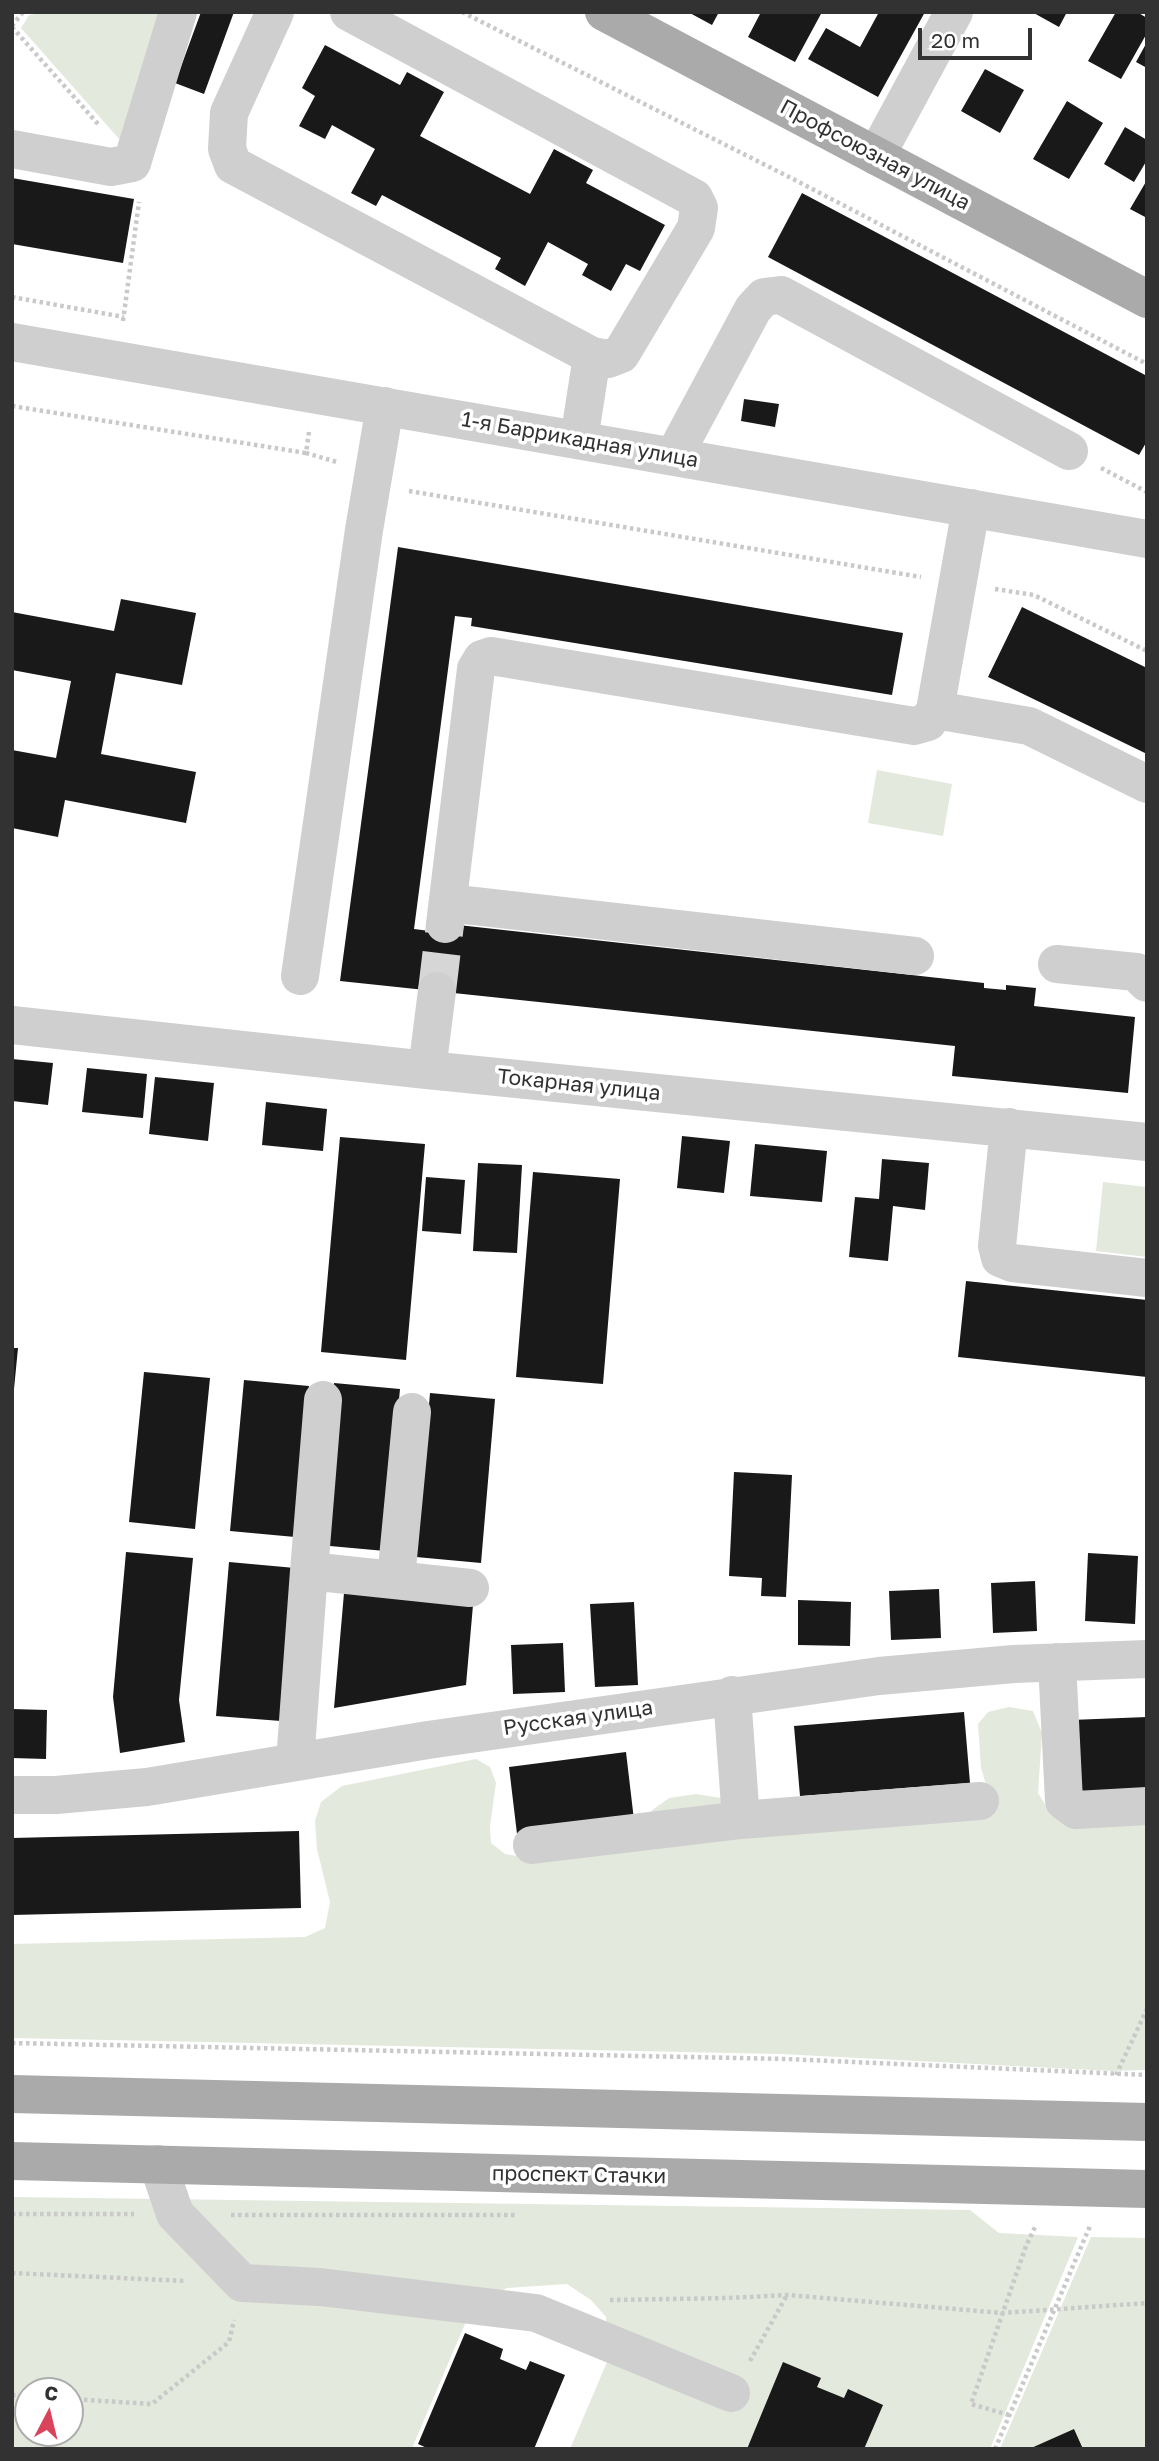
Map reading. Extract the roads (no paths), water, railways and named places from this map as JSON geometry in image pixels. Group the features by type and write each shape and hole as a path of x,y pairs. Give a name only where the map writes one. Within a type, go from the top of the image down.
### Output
{"main road":[{"name":"Профсоюзная улица","path":"604,12 1147,299"},
{"path":"12,2094 1147,2122"},
{"name":"проспект Стачки","path":"12,2161 1147,2189"}],"street":[{"path":"12,149 111,167 132,163 178,12"},
{"path":"275,12 229,113 226,149 233,165 592,356 608,359 621,354 696,228 699,208 694,198 349,12"},
{"path":"876,156 954,12"},
{"path":"674,456 753,309 764,297 780,295 1069,451"},
{"name":"1-я Баррикадная улица","path":"12,342 1147,539"},
{"path":"579,440 592,356"},
{"path":"300,976 385,406"},
{"path":"915,956 447,913 476,669 482,659 491,656 914,726 928,722 935,710 971,508"},
{"path":"935,710 1029,726 1147,784"},
{"path":"1056,964 1136,972 1147,983"},
{"path":"427,1070 437,990"},
{"name":"Токарная улица","path":"12,1025 427,1070 1147,1142"},
{"path":"1009,1127 997,1246 1000,1258 1012,1263 1147,1278"},
{"path":"295,1762 323,1400"},
{"path":"396,1579 412,1412"},
{"path":"309,1571 470,1588"},
{"name":"Русская улица","path":"12,1795 55,1795 147,1787 732,1695 879,1676 1057,1662 1147,1659"},
{"path":"1057,1662 1063,1801 1076,1810 1147,1806"},
{"path":"732,1695 741,1820"},
{"path":"532,1845 741,1820 980,1801"},
{"path":"158,2164 175,2214 242,2283 320,2287 536,2313 731,2393"}],"tunnel":[{"path":"437,991 445,924"}]}
